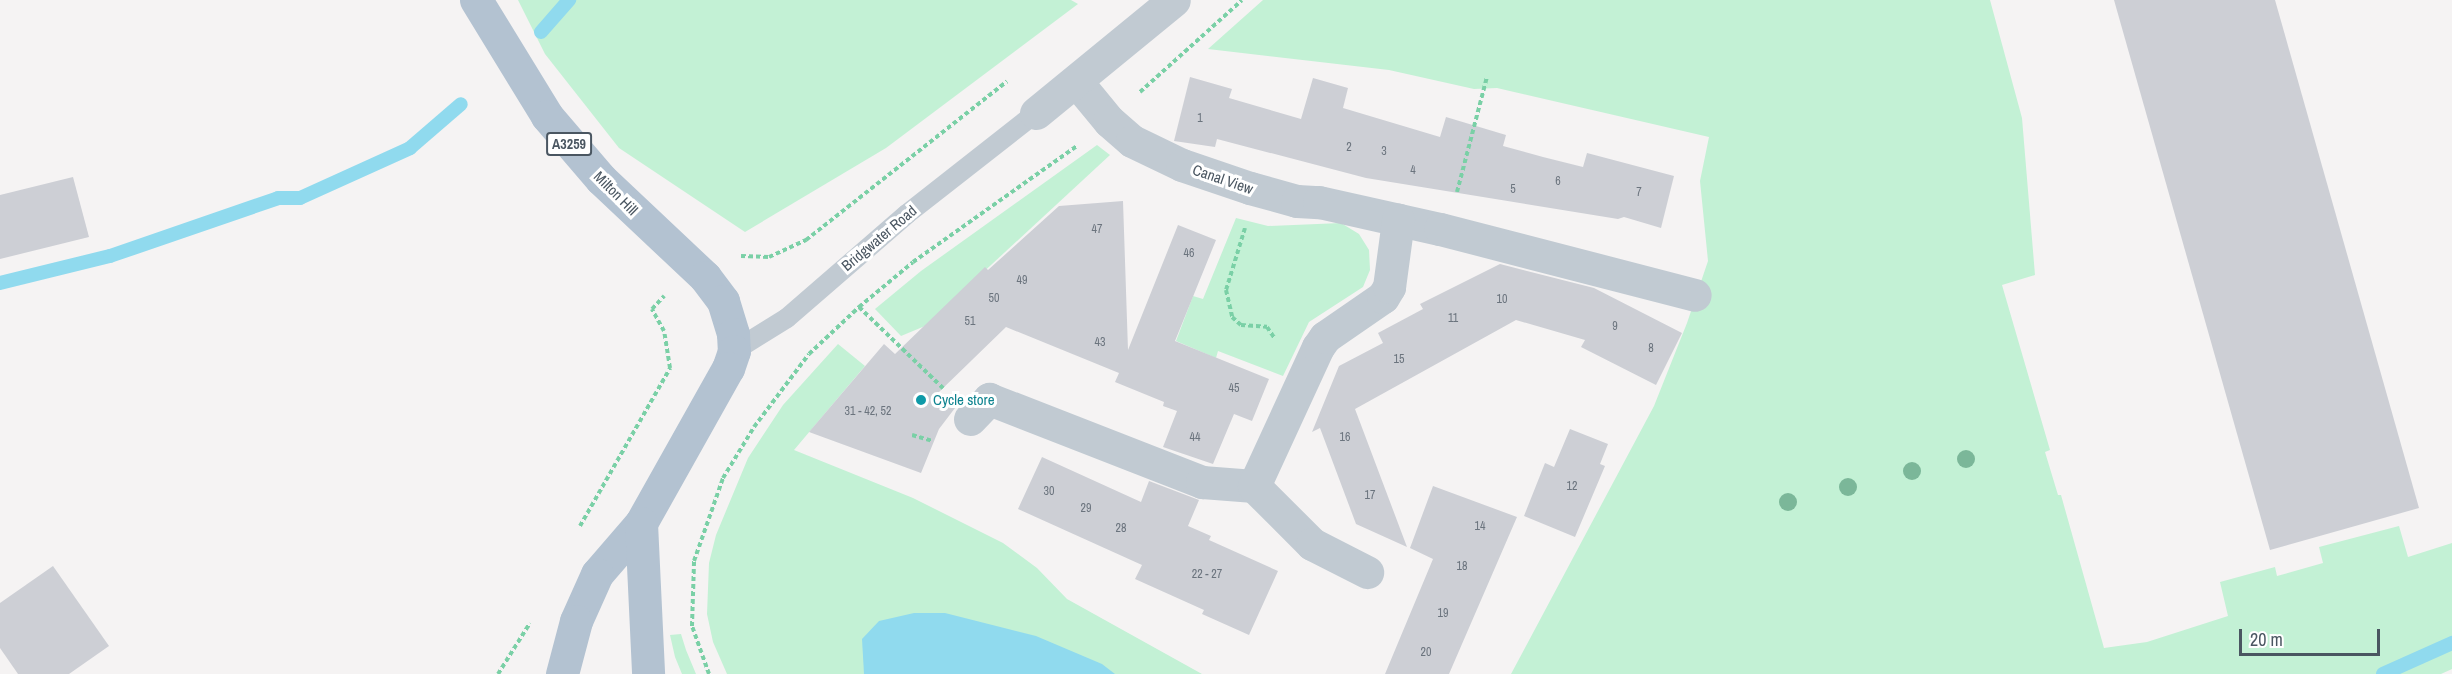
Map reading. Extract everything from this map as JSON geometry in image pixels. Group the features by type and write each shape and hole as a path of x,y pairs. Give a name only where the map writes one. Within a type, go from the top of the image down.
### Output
{"main road":[{"name":"Milton Hill","path":"476,0 527,89 568,143 715,289 731,326 734,351"},
{"name":"Bridgwater Road","path":"562,674 576,621 597,574 641,523 734,351"},
{"path":"641,523 648,674"}],"street":[{"name":"Bridgwater Road","path":"1035,113 1174,0"},
{"name":"Canal View","path":"1076,81 1109,121 1132,141 1156,154 1257,190 1446,230 1695,295"},
{"path":"1254,486 1325,337 1383,297 1393,267 1398,220"},
{"path":"970,419 989,399 1202,482 1254,486 1312,544 1367,572"}],"lane":[{"name":"Bridgwater Road","path":"734,351 787,318 897,222 1035,113"}],"path":[{"path":"709,674 692,626 694,561 723,478 754,427 809,354 859,307 913,262 1109,121 1242,0"},
{"path":"1446,230 1487,77"},
{"path":"1257,190 1226,290 1232,317 1241,325 1267,327 1278,345 1314,356"},
{"path":"859,307 924,373"},
{"path":"912,435 933,441"},
{"path":"498,674 534,617"}],"green space":[{"path":"518,0 1071,0 1078,4 886,148 745,232 619,148 545,54"},
{"path":"1263,0 1990,0 2022,118 2035,275 2002,285 2050,450 2045,452 2058,495 2061,495 2104,648 2147,642 2228,616 2220,582 2275,567 2277,576 2323,563 2319,547 2399,526 2408,557 2452,543 2452,669 2441,674 1511,674 1654,406 1687,323 1708,261 1700,181 1709,137 1497,88 1474,89 1389,70 1208,49"},
{"path":"1097,145 1110,155 925,326 901,336 875,309 921,271"},
{"path":"1236,218 1268,226 1341,223 1359,234 1369,250 1370,270 1363,287 1309,322 1283,376 1218,351 1216,358 1176,341 1193,296 1203,299"},
{"path":"838,344 865,366 794,450 913,498 1003,543 1037,568 1067,599 1202,674 727,674 713,642 707,614 709,563 716,535 748,458 783,405"},
{"path":"681,634 696,674 682,674 675,657 670,635"}],"water":[{"path":"914,613 945,613 1036,636 1102,664 1115,674 864,674 862,639 879,621"}],"building":[{"path":"2114,0 2275,0 2419,508 2270,550"},
{"path":"1190,77 1232,89 1229,98 1301,119 1313,78 1348,88 1343,108 1440,137 1446,117 1506,135 1503,146 1543,157 1583,167 1587,153 1674,176 1661,228 1624,217 1618,219 1366,178 1217,139 1215,147 1174,141"},
{"path":"73,177 89,237 0,259 0,195"},
{"path":"1123,201 1128,350 1178,225 1216,240 1175,341 1269,379 1252,421 1234,414 1213,464 1163,447 1177,411 1163,406 1164,402 1115,382 1119,373 1006,327 938,393 955,408 939,429 921,473 809,432 884,344 895,354 985,267 988,270 1059,206"},
{"path":"1500,264 1594,288 1682,333 1656,385 1581,347 1585,340 1516,320 1355,409 1407,547 1356,524 1320,428 1312,432 1339,366 1383,343 1378,333 1423,309 1420,304"},
{"path":"1570,429 1608,444 1600,464 1605,466 1575,537 1524,516 1545,463 1554,467"},
{"path":"1042,457 1141,502 1149,481 1199,500 1188,526 1211,536 1209,540 1278,571 1249,635 1202,614 1204,610 1135,579 1142,565 1018,509"},
{"path":"1433,486 1517,517 1449,674 1385,674 1433,559 1410,548"},
{"path":"53,566 109,646 69,674 18,674 0,648 0,603"}],"waterway":[{"path":"541,32 569,0"},
{"path":"0,283 110,256 278,198 300,198 410,148 461,104"},
{"path":"2383,674 2452,643"}],"place":[{"name":"Cycle store","path":"921,400"}]}
